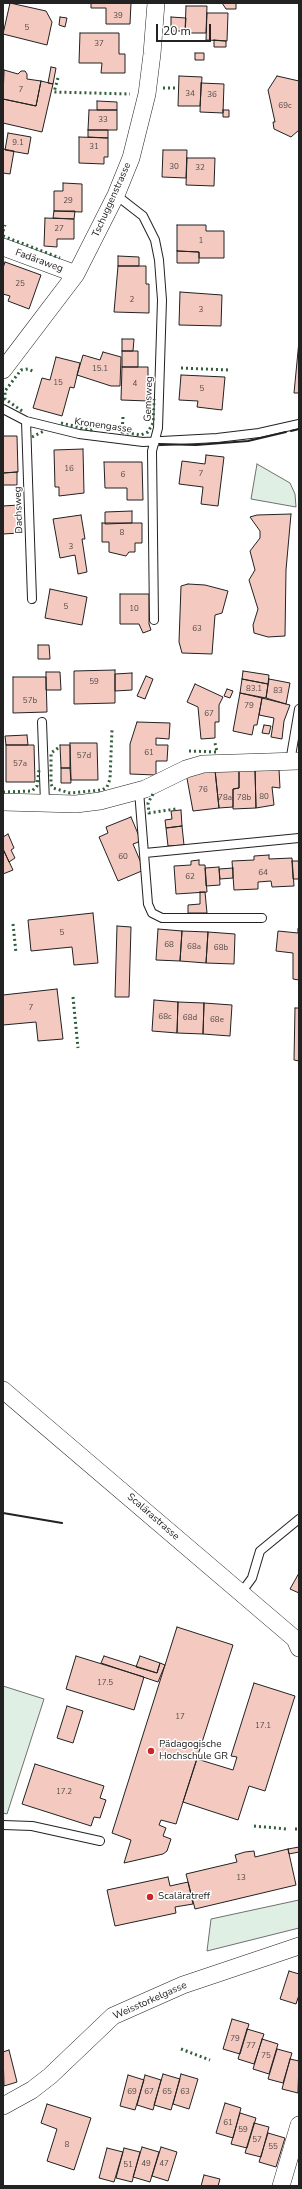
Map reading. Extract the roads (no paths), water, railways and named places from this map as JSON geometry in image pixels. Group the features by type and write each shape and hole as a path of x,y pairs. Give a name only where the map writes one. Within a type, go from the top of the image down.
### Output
{"street":[{"name":"Tschuggenstrasse","path":"3,370 76,274 116,195 131,158 147,94 156,3"},
{"name":"Fadäraweg","path":"3,247 76,274"},
{"path":"3,802 76,804 100,801 139,791 186,769 202,764 295,761"},
{"name":"Scalärastrasse","path":"3,1390 295,1639 299,1648"},
{"name":"Weisstorkelgasse","path":"3,2106 32,2090 50,2076 113,2016 183,1985 299,1946"},
{"path":"281,2186 299,2124"}],"lane":[{"name":"Gemsweg","path":"116,195 143,216 155,240 160,260 162,308 158,428 152,451 154,620"},
{"name":"Kronengasse","path":"3,409 26,421 102,438 143,442 154,440 193,441 259,433 299,424"},
{"name":"Dachsweg","path":"26,421 32,599"},
{"path":"295,761 299,709"},
{"path":"42,722 45,803"},
{"path":"139,791 148,904 150,910 157,917 262,918"},
{"path":"145,853 299,838"},
{"path":"241,1593 252,1578 260,1551 299,1519"},
{"path":"3,1825 32,1826 100,1841"}],"place":[{"name":"Pädagogische Hochschule GR","path":"151,1751"},
{"name":"Scaläratreff","path":"150,1897"}]}
